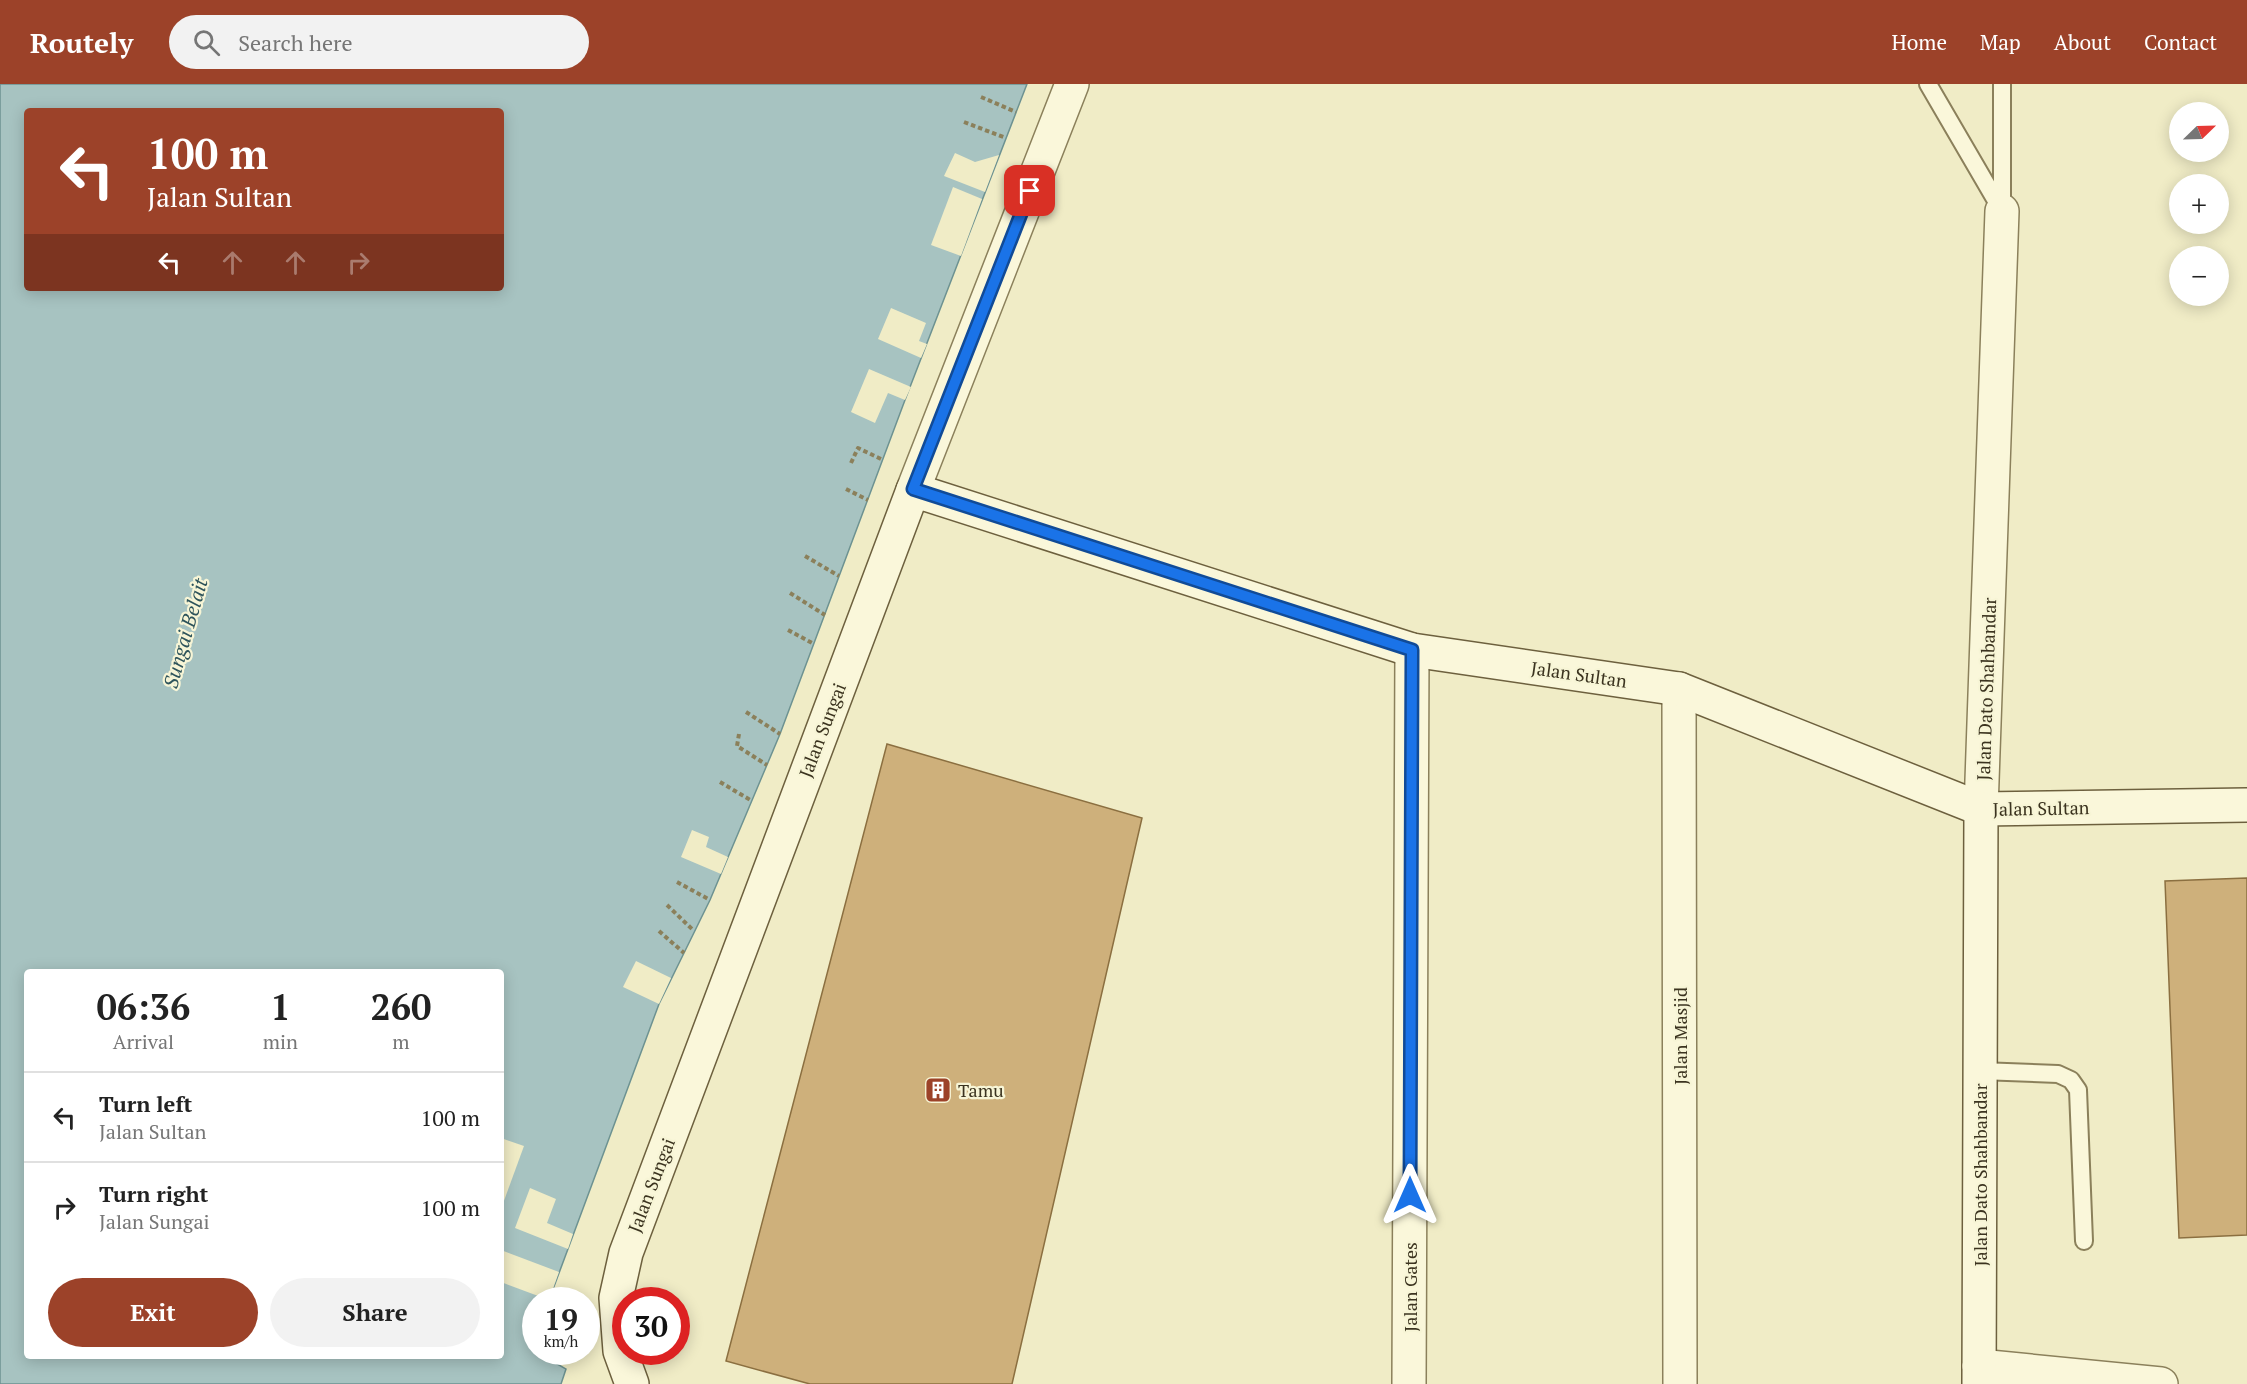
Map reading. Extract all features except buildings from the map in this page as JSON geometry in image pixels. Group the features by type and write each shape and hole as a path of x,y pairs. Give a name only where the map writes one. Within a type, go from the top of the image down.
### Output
{"street":[{"name":"Jalan Sungai","path":"632,1384 620,1351 616,1298 626,1252 913,489 1072,84"},
{"name":"Jalan Dato Shahbandar","path":"1979,1375 1982,809 2002,211"},
{"name":"Jalan Sultan","path":"913,489 1412,650 1679,689 1982,809 2247,805"},
{"name":"Jalan Gates","path":"1409,1384 1412,650"},
{"name":"Jalan Masjid","path":"1679,689 1680,1384"},
{"path":"1979,1375 2161,1384"}],"lane":[{"path":"1928,84 2002,211"},
{"path":"2002,84 2002,211"},
{"path":"1980,1071 2058,1074 2071,1080 2078,1090 2084,1241"}],"path":[{"path":"981,97 1016,112"},
{"path":"964,122 1006,138"},
{"path":"851,463 858,448 883,460"},
{"path":"846,489 868,500"},
{"path":"805,556 839,576"},
{"path":"790,593 825,615"},
{"path":"788,630 814,644"},
{"path":"746,712 780,734"},
{"path":"739,734 737,746 767,765"},
{"path":"720,782 752,801"},
{"path":"677,882 710,900"},
{"path":"668,905 694,931"},
{"path":"659,931 684,953"}],"water":[{"name":"Sungai Belait","path":"0,84 1027,84 780,734 710,900 659,1004 554,1287 522,1287 522,1365 559,1365 566,1369 561,1384 0,1384"}],"pier":[{"path":"955,153 975,162 999,155 985,192 944,176"},
{"path":"953,187 982,199 961,256 931,245"},
{"path":"891,308 926,323 919,341 927,344 921,358 878,339"},
{"path":"869,369 911,387 905,400 888,393 875,423 851,412"},
{"path":"692,830 709,837 706,847 728,857 721,874 681,857"},
{"path":"636,961 671,978 659,1004 623,987"},
{"path":"504,1139 524,1146 504,1201"},
{"path":"530,1188 556,1199 547,1223 573,1234 568,1249 515,1228"},
{"path":"504,1251 559,1272 554,1287 522,1287 522,1290 504,1283"}],"place":[{"name":"Tamu","path":"938,1090"}],"route":[{"path":"1030,191 913,489 1412,650 1410,1195"}]}
